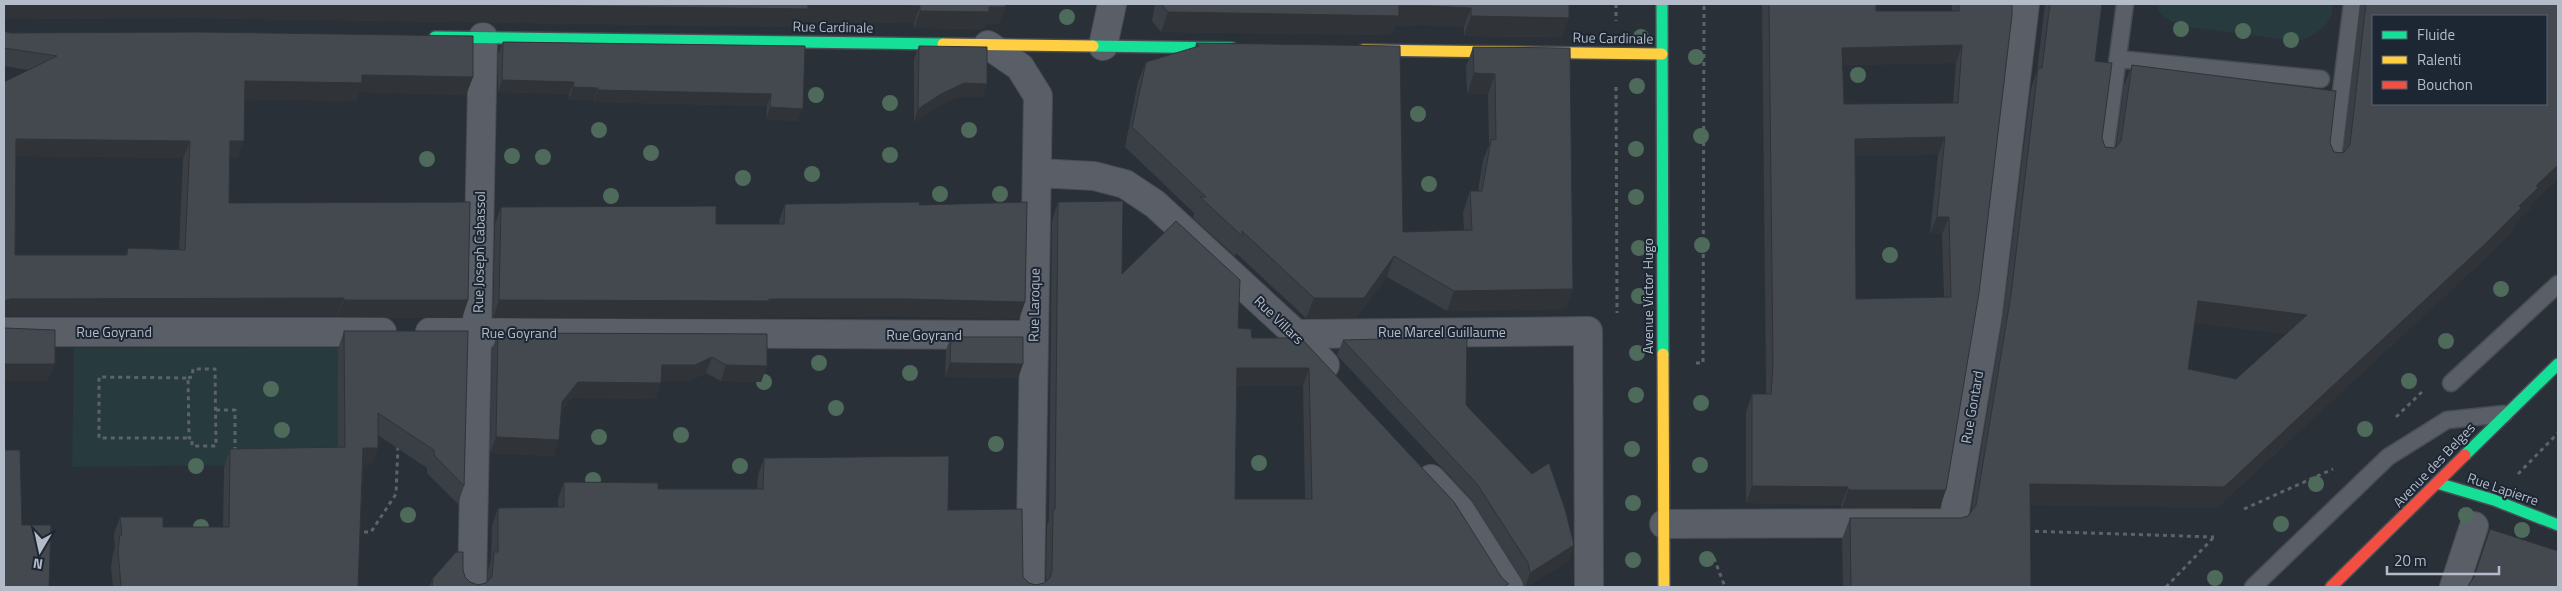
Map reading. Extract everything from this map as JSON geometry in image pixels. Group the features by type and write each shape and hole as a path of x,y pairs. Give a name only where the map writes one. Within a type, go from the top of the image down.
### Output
{"street":[{"path":"1103,46 1112,4"},
{"name":"Avenue Victor Hugo","path":"1662,4 1664,587"},
{"name":"Rue Gontard","path":"1664,524 1953,523 1988,313 2024,4"},
{"name":"Rue Cardinale","path":"425,37 1241,48"},
{"name":"Rue Joseph Cabassol","path":"472,587 483,37"},
{"name":"Rue Laroque","path":"988,45 1020,67 1038,96 1030,587"},
{"name":"Rue Cardinale","path":"1350,50 1662,54"},
{"name":"Rue Villars","path":"1038,173 1094,176 1125,184 1155,204 1296,334 1342,383"},
{"name":"Rue Marcel Guillaume","path":"1296,334 1588,331 1588,587"},
{"name":"Rue Goyrand","path":"4,332 1033,335"},
{"name":"Avenue des Belges","path":"2331,587 2438,483 2504,414 2558,364"},
{"path":"1414,460 1460,510 1508,587"},
{"name":"Rue Lapierre","path":"2438,483 2494,500 2558,525"},
{"path":"2454,587 2474,526"}],"lane":[{"path":"2104,160 2126,4"},
{"path":"2332,165 2352,4"},
{"path":"2118,59 2321,79"},
{"path":"2451,383 2558,284"},
{"path":"2253,587 2388,457 2447,420 2504,414"}],"path":[{"path":"1616,4 1617,320"},
{"path":"1663,362 1703,363 1704,4"},
{"path":"188,378 189,438 192,438 192,446 216,446 216,369 192,370 192,377 188,378 99,377 99,438 189,438"},
{"path":"216,410 235,410 235,457"},
{"path":"2494,500 2558,433"},
{"path":"352,532 371,532 396,494 396,445 406,445"},
{"path":"2244,509 2340,466"},
{"path":"2018,531 2214,537 2166,587"}],"green space":[{"path":"2156,4 2332,4 2332,11 2327,24 2322,29 2298,41 2181,26 2162,15"},
{"path":"338,347 338,464 72,467 74,348"}],"building":[{"path":"416,4 813,4 808,5 808,9"},
{"path":"813,4 1006,4 1005,7 989,7 989,12 920,11 920,6"},
{"path":"1161,4 1569,4 1569,18 1471,16 1471,8 1429,6 1399,6 1399,16 1168,12"},
{"path":"1769,4 1876,4 1876,11 1959,11 1959,4 2012,4 1979,293 1946,490 1848,490 1848,487 1752,486 1752,394 1771,394 1773,365","holes":["1962,45 1958,103 1844,104 1842,48","1945,137 1937,217 1949,217 1951,297 1856,299 1855,139"]},
{"path":"2050,4 2102,4 2095,61 2112,63 2102,138 2105,147 2115,148 2121,141 2132,65 2336,91 2330,143 2334,152 2343,153 2350,145 2366,4 2558,4 2558,165 2536,186 2538,188 2519,206 2521,208 2484,245 2224,487 2030,484 2031,587 1851,587 1850,518 1961,518 1968,516 1976,505 2011,295 2038,68 2042,68","holes":["2198,301 2307,315 2236,379 2188,369"]},
{"path":"4,31 10,33 198,32 473,36 473,77 362,75 362,83 245,81 244,141 230,141 229,203 470,202 468,300 344,300 344,298 10,299 4,301 4,82 57,56 4,48","holes":["16,139 190,141 185,250 128,248 127,255 15,255"]},
{"path":"503,42 805,46 803,109 770,107 771,94 598,90 598,88 573,87 574,82 502,80"},
{"path":"1196,43 1400,46 1403,232 1472,230 1470,191 1482,191 1491,140 1496,139 1495,74 1474,73 1473,47 1570,48 1573,289 1454,291 1394,256 1364,298 1314,298 1242,231 1242,236 1200,197 1206,197 1132,127 1146,62 1199,46"},
{"path":"919,46 987,47 987,84 964,83 941,94 918,109"},
{"path":"1123,201 1122,274 1176,221 1240,280 1238,328 1251,329 1252,338 1301,338 1454,502 1502,578 1509,584 1505,587 432,587 433,578 456,552 463,552 465,577 470,582 478,585 486,583 492,577 494,552 498,552 498,508 564,507 564,482 658,483 658,489 763,489 764,458 949,456 948,510 1022,509 1023,577 1029,583 1036,585 1044,583 1050,578 1052,570 1053,509 1055,509 1058,202","holes":["1237,368 1309,368 1312,499 1235,499"]},
{"path":"920,202 919,205 1027,202 1025,302 906,299 769,299 769,301 499,300 501,207 716,206 716,224 784,224 785,204"},
{"path":"4,328 55,330 55,364 4,364"},
{"path":"344,331 468,331 464,486 434,455 434,450 378,413 378,448 363,448 358,587 121,587 118,550 120,535 122,535 120,517 163,517 163,527 229,527 230,449 345,447"},
{"path":"498,333 767,334 767,366 726,365 712,357 695,365 662,365 661,383 578,382 562,402 559,440 496,437"},
{"path":"951,337 1023,337 1023,364 950,363"},
{"path":"1467,337 1466,405 1532,474 1549,463 1565,509 1574,545 1530,573 1528,563 1477,484 1343,340"},
{"path":"4,450 20,450 22,525 51,525 49,587 4,587"},
{"path":"2490,529 2558,551 2558,587 2468,587 2474,577"}],"traffic: fast":[{"path":"1662,4 1663,354"},
{"path":"435,37 943,44"},
{"path":"1093,46 1232,48"},
{"path":"2465,455 2558,364"},
{"path":"2437,483 2494,500 2558,525"}],"traffic: slow":[{"path":"943,44 1093,46"},
{"path":"1363,50 1662,54"},
{"path":"1663,354 1664,587"}],"traffic: jam":[{"path":"2331,587 2465,455"}]}
